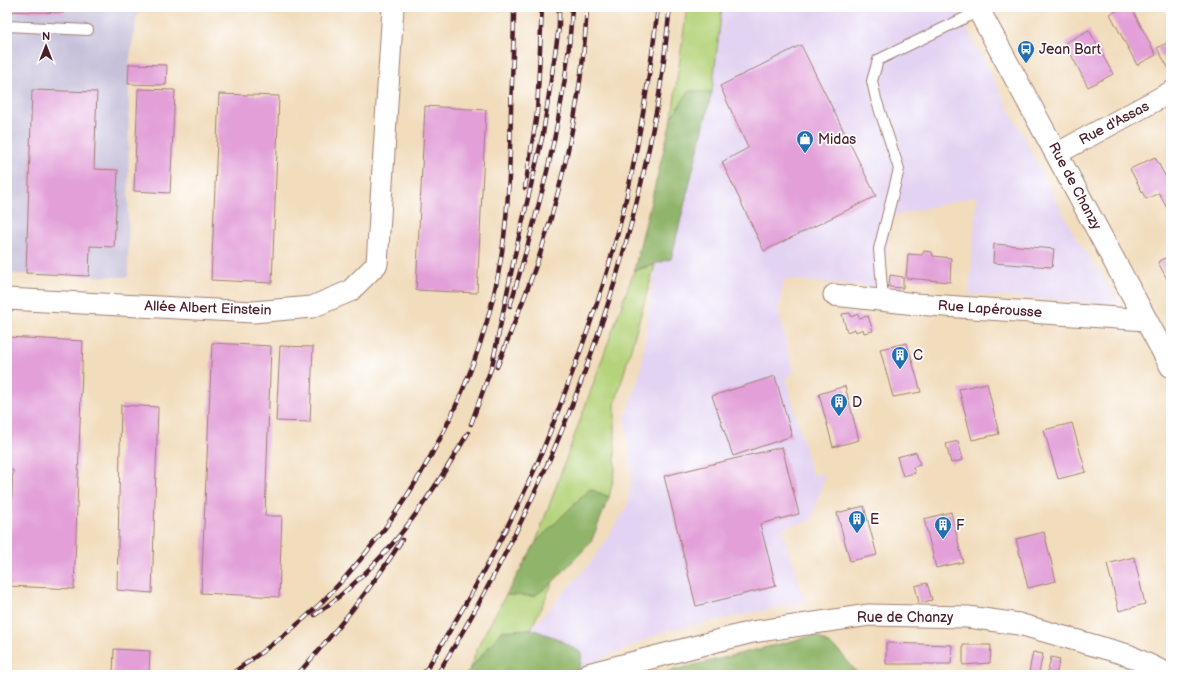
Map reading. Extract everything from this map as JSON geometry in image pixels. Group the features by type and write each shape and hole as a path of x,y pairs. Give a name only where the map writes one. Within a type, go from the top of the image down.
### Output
{"main road":[{"name":"Rue de Chanzy","path":"978,9 1058,153 1171,366"}],"street":[{"name":"Allée Albert Einstein","path":"7,299 253,312 312,307 350,291 377,264 393,7"},
{"name":"Rue d'Assas","path":"1058,153 1171,92"},
{"name":"Rue Lapérousse","path":"834,295 1146,320"},
{"name":"Rue de Chanzy","path":"588,674 752,632 869,615 968,617 1019,624 1128,655 1170,675"}],"lane":[{"path":"883,300 879,249 899,169 876,99 872,81 878,60 978,9"},
{"path":"7,26 88,30"}],"shaded area":[{"path":"7,7 138,7 129,64 128,277 7,274"},
{"path":"722,7 956,7 1076,238 1122,305 969,294 977,196 892,216 881,287 785,279 778,310 794,373 786,378 812,475 825,474 812,521 782,528 805,602 666,631 580,668 556,638 531,629 593,560 627,507 632,475 625,418 641,370 655,265 671,259 712,92"}],"green space":[{"path":"687,7 722,7 712,92 689,91 672,117"},
{"path":"689,91 712,92 671,259 634,270 672,117"},
{"path":"655,265 615,404 615,471 609,497 590,489 536,542 634,271"},
{"path":"590,489 609,497 591,542 553,582 534,596 506,595 536,542"},
{"path":"553,582 531,629 502,631 469,670 481,640 506,595 534,596"},
{"path":"531,629 556,638 582,653 580,668 570,675 465,675 502,631"},
{"path":"816,635 840,652 859,675 667,675 666,672"}],"building":[{"path":"7,7 64,7 64,13 7,11"},
{"path":"1124,7 1131,7 1156,55 1137,65 1110,14"},
{"path":"1089,30 1113,74 1088,87 1065,43"},
{"path":"1171,41 1171,71 1170,71 1157,48"},
{"path":"801,45 876,196 764,251 722,162 748,148 720,86"},
{"path":"129,64 167,65 166,85 128,84"},
{"path":"138,89 175,90 170,193 134,191"},
{"path":"32,90 97,92 94,169 118,170 114,247 90,246 89,276 26,273"},
{"path":"219,94 279,96 272,283 211,280"},
{"path":"425,106 486,110 477,293 416,290"},
{"path":"1155,157 1171,187 1171,216 1159,193 1146,199 1130,169"},
{"path":"994,244 1054,249 1052,267 993,263"},
{"path":"924,251 932,252 933,256 951,258 950,282 906,278 908,254 922,255"},
{"path":"1171,255 1171,287 1158,262"},
{"path":"890,275 903,277 903,288 889,287"},
{"path":"850,313 851,317 858,314 859,318 868,316 873,331 864,333 863,329 856,332 855,329 847,332 842,314"},
{"path":"7,337 83,341 74,589 8,586 13,470 7,470"},
{"path":"212,343 271,346 265,516 282,516 279,597 201,593"},
{"name":"C","path":"907,343 921,392 893,397 880,349"},
{"path":"280,346 313,347 310,422 276,421"},
{"path":"775,376 792,436 733,456 712,396"},
{"path":"987,383 999,434 972,440 959,389"},
{"name":"D","path":"845,386 859,440 833,447 819,394"},
{"path":"121,405 158,407 152,593 117,590"},
{"path":"1072,423 1086,472 1058,479 1044,430"},
{"path":"958,441 963,460 951,463 946,444"},
{"path":"782,447 799,514 760,524 776,586 696,606 664,476"},
{"path":"916,452 920,465 913,467 915,473 903,476 897,457"},
{"name":"E","path":"864,506 877,555 850,561 837,513"},
{"name":"F","path":"951,512 963,562 936,568 924,519"},
{"path":"1044,532 1056,581 1028,588 1016,539"},
{"path":"1134,557 1145,604 1119,611 1107,564"},
{"path":"927,583 932,600 919,603 915,586"},
{"path":"886,643 952,645 951,664 886,664"},
{"path":"963,645 991,645 990,663 963,665"},
{"path":"114,649 150,651 149,675 113,675"},
{"path":"1033,652 1043,654 1039,673 1029,672"},
{"path":"1051,657 1060,659 1056,675 1047,675"}],"railway":[{"path":"230,675 301,621 323,601 356,565 386,526 414,484 439,440 461,395 479,348 493,300 502,252 509,181 514,7"},
{"path":"525,188 537,113 542,7"},
{"path":"471,424 492,366 515,254 543,134 559,27 559,7"},
{"path":"510,306 541,196 558,121 569,45 572,7"},
{"path":"497,367 536,266 558,192 572,130 582,69 587,7"},
{"path":"423,675 484,571 525,491 547,439 590,325 619,230 633,167 645,103 658,7"},
{"path":"437,675 476,608 512,541 574,401 600,330 622,257 641,182 659,95 670,7"},
{"path":"315,615 340,596 362,576 402,533 436,485 468,433"},
{"path":"297,675 352,609 402,540"}],"place":[{"name":"Jean Bart","path":"1026,64"},
{"name":"Midas","path":"805,154"},
{"name":"C","path":"900,370"},
{"name":"D","path":"839,417"},
{"name":"E","path":"857,534"},
{"name":"F","path":"943,540"}]}
